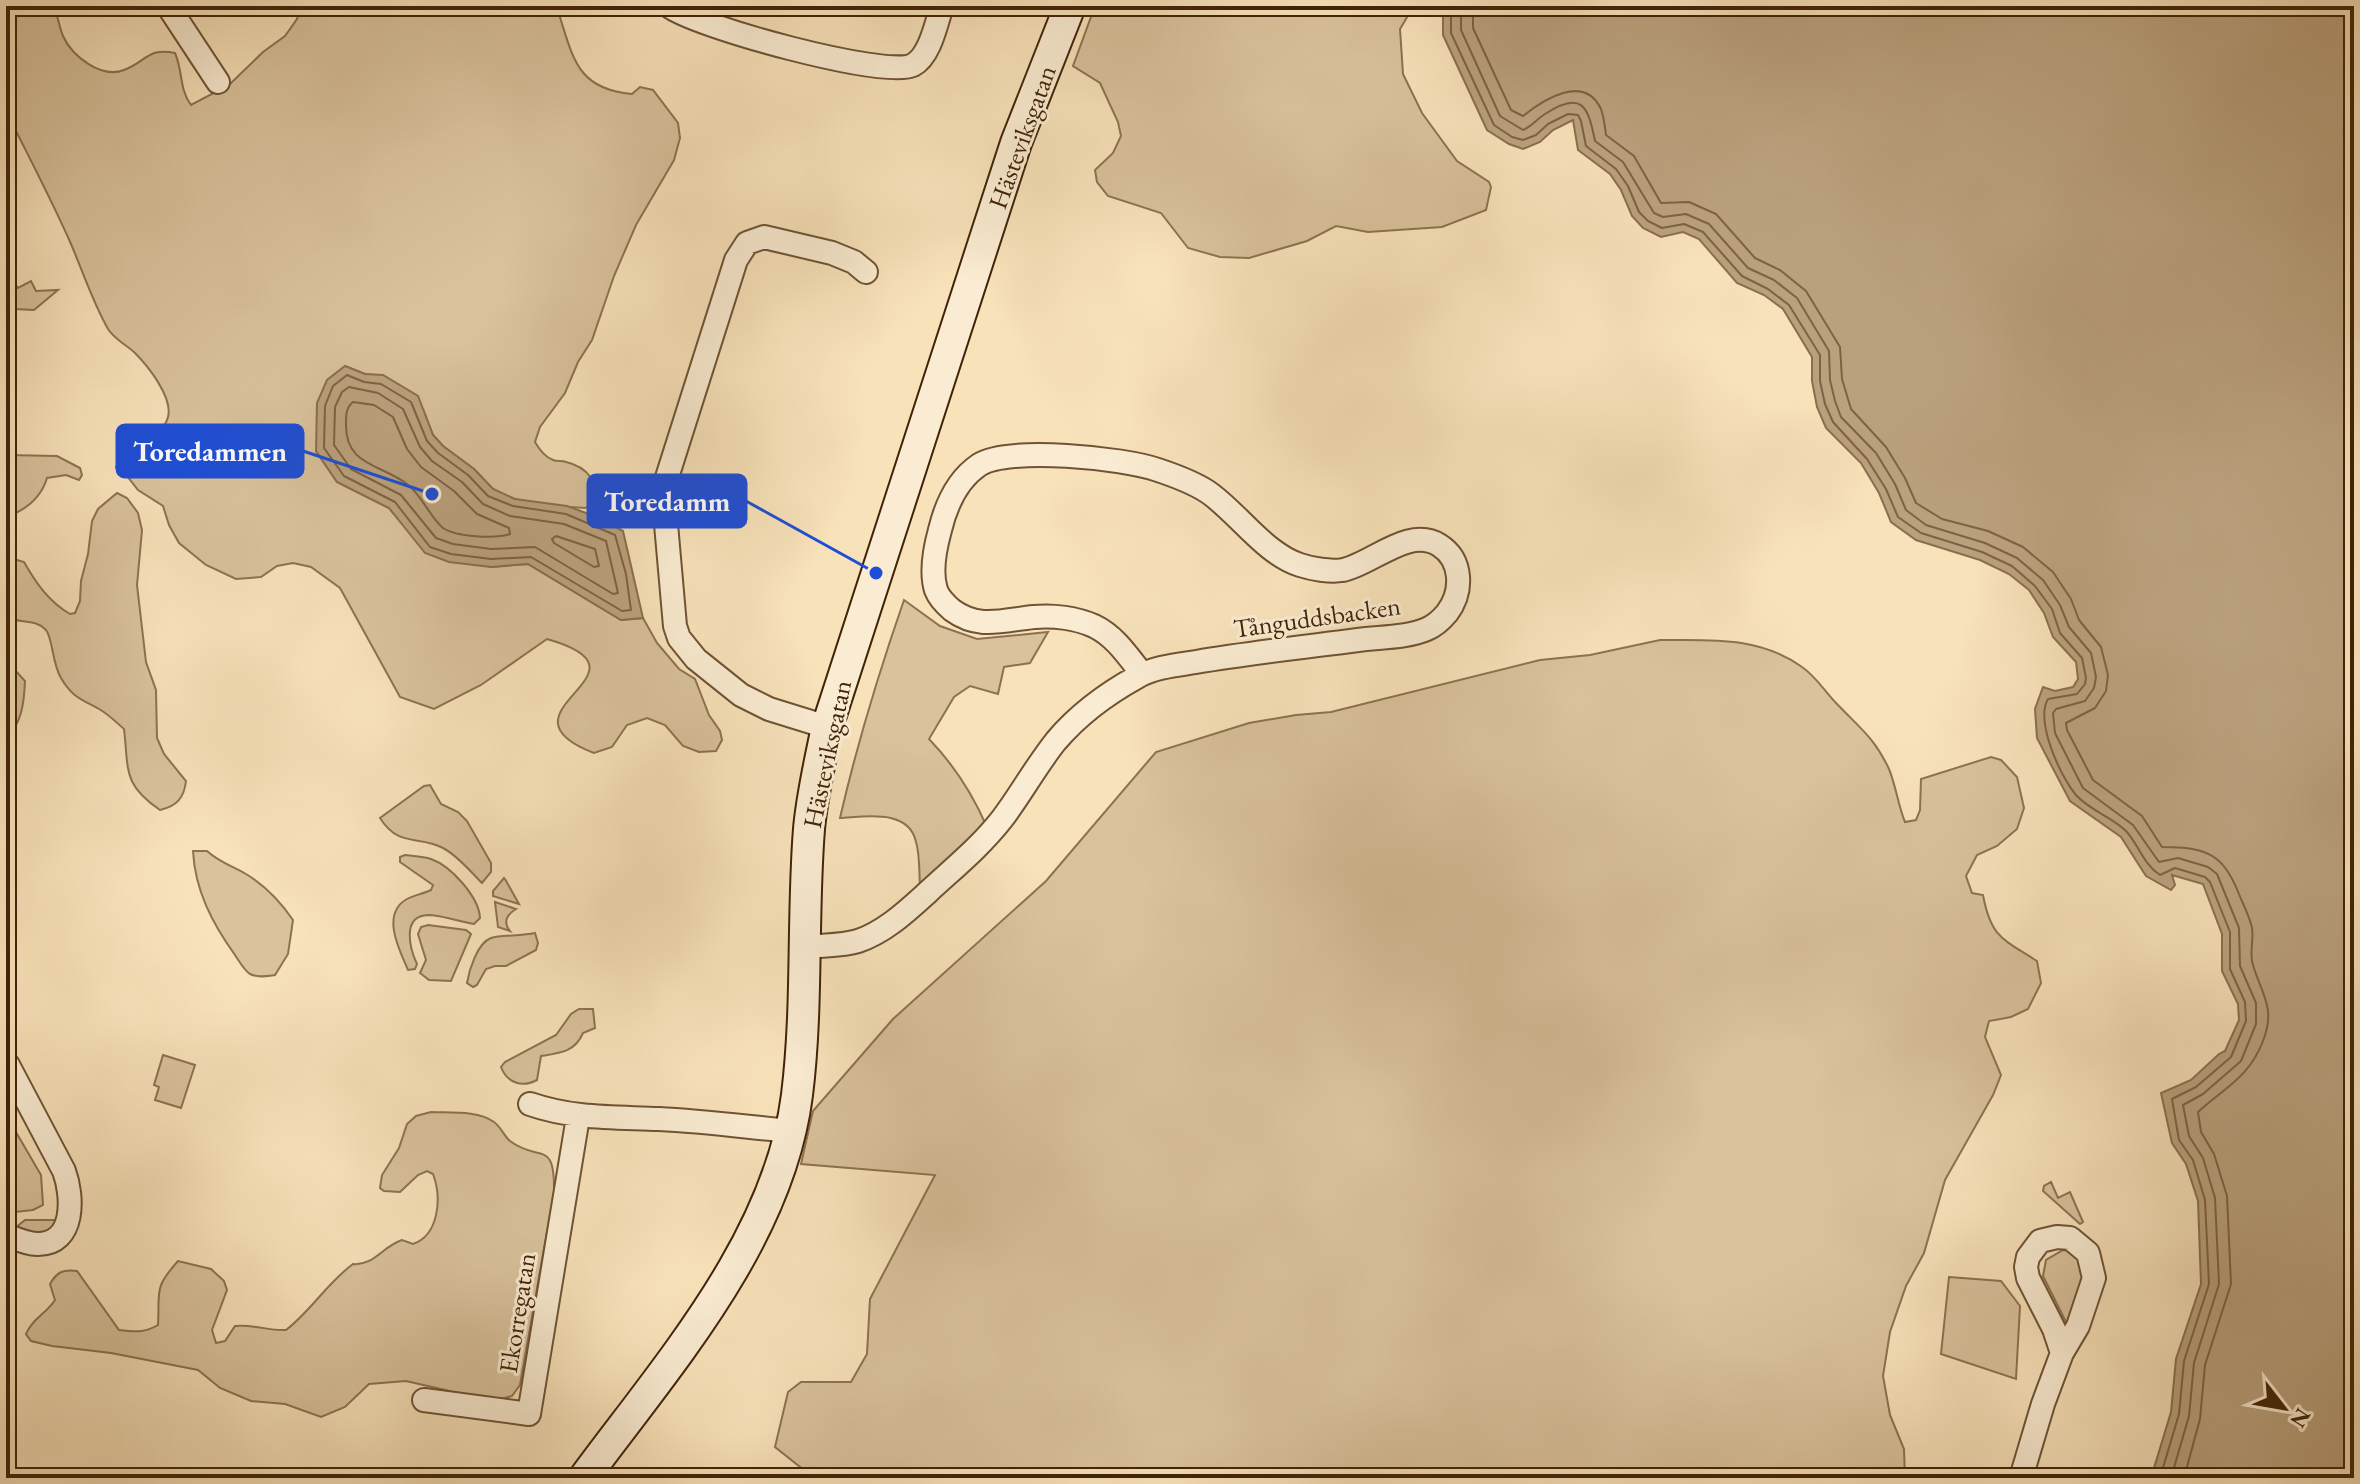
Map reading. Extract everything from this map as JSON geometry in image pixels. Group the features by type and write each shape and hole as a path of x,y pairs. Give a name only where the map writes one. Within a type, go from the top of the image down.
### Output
{"street":[{"path":"168,6 218,82"},
{"path":"669,6 699,21 814,54 868,65 906,68 917,64 924,56 942,6"},
{"name":"Hästeviksgatan","path":"584,1478 690,1333 750,1239 779,1173 797,1096 809,827 827,727 1016,143 1070,6"},
{"path":"827,727 769,709 741,695 696,659 679,638 668,568 663,490 736,260 747,243 764,237 832,253 854,262 866,272"},
{"name":"Tånguddsbacken","path":"806,947 858,941 888,926 974,851 1002,819 1056,741 1075,721 1142,674 1250,652 1397,636 1429,628 1448,611 1454,600 1458,570 1455,561 1442,546 1422,539 1407,542 1364,563 1341,570 1297,565 1268,545 1209,492 1155,469 1114,460 1076,457 1001,456 981,464 960,482 944,512 934,566 935,588 944,603 961,616 980,623 1054,616 1095,626 1117,642 1142,674"},
{"path":"6,1235 43,1244 59,1235 70,1216 68,1181 64,1171 8,1065"},
{"path":"530,1104 578,1117 663,1119 790,1131"},
{"name":"Ekorregatan","path":"424,1400 529,1414 578,1117"},
{"path":"2021,1478 2043,1404 2062,1353 2078,1326 2094,1278 2088,1253 2070,1238 2057,1237 2040,1241 2028,1257 2026,1267 2028,1278 2054,1329 2062,1353"}],"shaded area":[{"path":"6,6 54,6 67,44 88,64 106,71 124,70 159,52 175,53 191,105 229,85 263,52 285,36 297,19 301,6 552,6 558,11 573,56 588,78 613,91 632,94 640,87 653,90 678,123 680,138 674,160 636,225 592,340 578,362 565,393 540,427 535,442 550,459 574,464 586,472 596,489 596,504 585,508 554,506 514,499 493,489 433,435 423,409 383,376 365,374 345,366 316,451 337,482 389,508 404,526 491,567 528,564 621,620 643,618 657,643 679,669 695,679 709,715 720,731 722,740 716,751 699,752 683,746 665,725 647,718 627,725 612,747 594,753 566,737 558,722 563,707 586,679 589,665 579,652 547,639 481,685 434,709 400,697 340,588 311,567 293,563 277,566 261,577 236,579 206,565 179,543 163,506 138,490 116,467 128,454 159,432 165,425 169,409 159,383 147,366 108,329 12,123 6,107"},
{"path":"1095,6 1410,6 1400,29 1403,74 1422,113 1457,161 1489,182 1491,187 1486,210 1442,227 1368,232 1336,226 1307,241 1249,258 1220,257 1188,248 1161,213 1108,196 1097,182 1095,170 1113,153 1121,136 1100,83 1073,66"},
{"path":"6,272 18,288 31,281 36,291 58,290 34,310 15,309 6,303"},
{"path":"6,455 57,456 80,468 82,475 79,480 66,475 47,478 32,502 6,517"},
{"path":"117,493 127,498 138,513 142,530 137,585 146,662 156,690 157,738 164,754 186,781 179,800 160,810 133,784 124,729 106,713 73,694 61,678 46,630 37,624 6,615 6,563 14,559 24,562 49,598 70,614 75,613 80,601 92,521 98,509"},
{"path":"904,600 940,626 977,639 1048,632 1030,663 1004,667 998,694 970,686 954,697 929,739 961,779 986,825 920,886 917,847 912,831 905,824 884,817 840,818 869,708"},
{"path":"1660,640 1716,640 1752,645 1786,657 1802,667 1879,750 1889,769 1905,822 1916,820 1920,810 1921,779 1991,757 2001,760 2017,777 2024,808 2017,829 1997,846 1977,855 1966,876 1972,893 1983,895 1990,920 2000,936 2037,961 2041,983 2028,1009 2011,1017 1989,1021 1985,1037 2001,1075 1945,1180 1924,1253 1906,1286 1890,1332 1883,1376 1890,1415 1904,1449 1905,1478 814,1478 775,1447 788,1392 801,1382 851,1382 867,1354 870,1299 935,1175 801,1164 813,1111 893,1019 1046,881 1156,752 1249,723 1331,712 1540,660 1590,655"},
{"path":"6,667 14,669 25,681 21,712 16,726 6,739"},
{"path":"430,785 441,804 458,812 467,821 491,863 491,872 482,883 448,851 434,844 394,834 380,818 424,786"},
{"path":"193,851 207,851 246,874 272,894 293,920 288,954 275,975 250,974 227,943 201,893"},
{"path":"400,857 428,858 447,868 463,883 475,901 480,918 474,924 433,915 419,917 414,921 410,934 417,964 415,969 408,970 394,933 395,914 407,899 431,890 433,885 400,862"},
{"path":"504,878 519,904 493,896 493,891"},
{"path":"495,902 516,909 507,918 510,931 498,927"},
{"path":"428,925 466,930 471,934 451,981 429,980 420,973 426,960 418,934 421,927"},
{"path":"535,933 538,943 536,950 506,966 486,969 473,987 467,983 474,958 486,941 495,937"},
{"path":"579,1009 593,1009 595,1028 583,1033 576,1044 566,1050 541,1056 537,1080 521,1084 507,1077 501,1067 505,1062 556,1035 571,1014"},
{"path":"163,1055 195,1065 181,1108 155,1100 159,1087 154,1085"},
{"path":"431,1112 463,1113 487,1118 510,1141 543,1154 552,1164 554,1192 520,1385 512,1396 501,1399 467,1395 406,1381 369,1384 345,1407 321,1417 285,1404 251,1401 220,1388 198,1370 111,1353 52,1346 31,1341 26,1334 55,1300 50,1284 58,1274 68,1270 77,1271 119,1330 153,1328 158,1325 161,1285 178,1261 211,1269 224,1281 227,1290 212,1330 216,1343 225,1341 235,1326 286,1330 353,1264 367,1262 402,1240 413,1244 428,1233 437,1204 433,1174 427,1171 418,1175 400,1192 380,1188 382,1175 399,1148 407,1124 416,1116"},
{"path":"6,1115 41,1175 43,1205 33,1210 6,1213"},
{"path":"2051,1182 2058,1198 2070,1192 2083,1222 2080,1224 2043,1191 2044,1186"},
{"path":"25,1220 56,1220 54,1227 38,1235 15,1228"},
{"path":"2063,1250 2072,1251 2086,1265 2077,1305 2067,1324 2043,1276 2046,1260"},
{"path":"1949,1277 2001,1281 2020,1306 2016,1379 1941,1354"}],"water":[{"path":"1443,6 2354,6 2354,1478 2151,1478 2171,1412 2176,1359 2201,1284 2198,1201 2186,1164 2172,1143 2161,1093 2191,1080 2225,1051 2239,1020 2238,1004 2222,971 2222,934 2203,884 2172,875 2175,885 2171,890 2146,876 2121,837 2070,801 2037,738 2035,709 2043,687 2055,691 2073,687 2078,679 2076,662 2053,637 2044,613 2029,590 2009,574 1980,560 1916,540 1891,522 1879,493 1861,463 1826,428 1817,407 1812,357 1783,309 1764,295 1737,283 1699,239 1683,232 1661,237 1643,228 1632,216 1610,174 1578,150 1573,120 1553,130 1540,142 1523,149 1487,130 1443,35"},
{"path":"345,366 365,374 383,375 418,396 433,435 493,489 515,499 567,506 623,531 643,618 621,620 528,564 491,567 449,562 425,553 389,508 337,482 316,451 317,403 327,380"}],"place":[{"name":"Toredammen","path":"432,494"},
{"name":"Toredamm","path":"876,573"}]}
